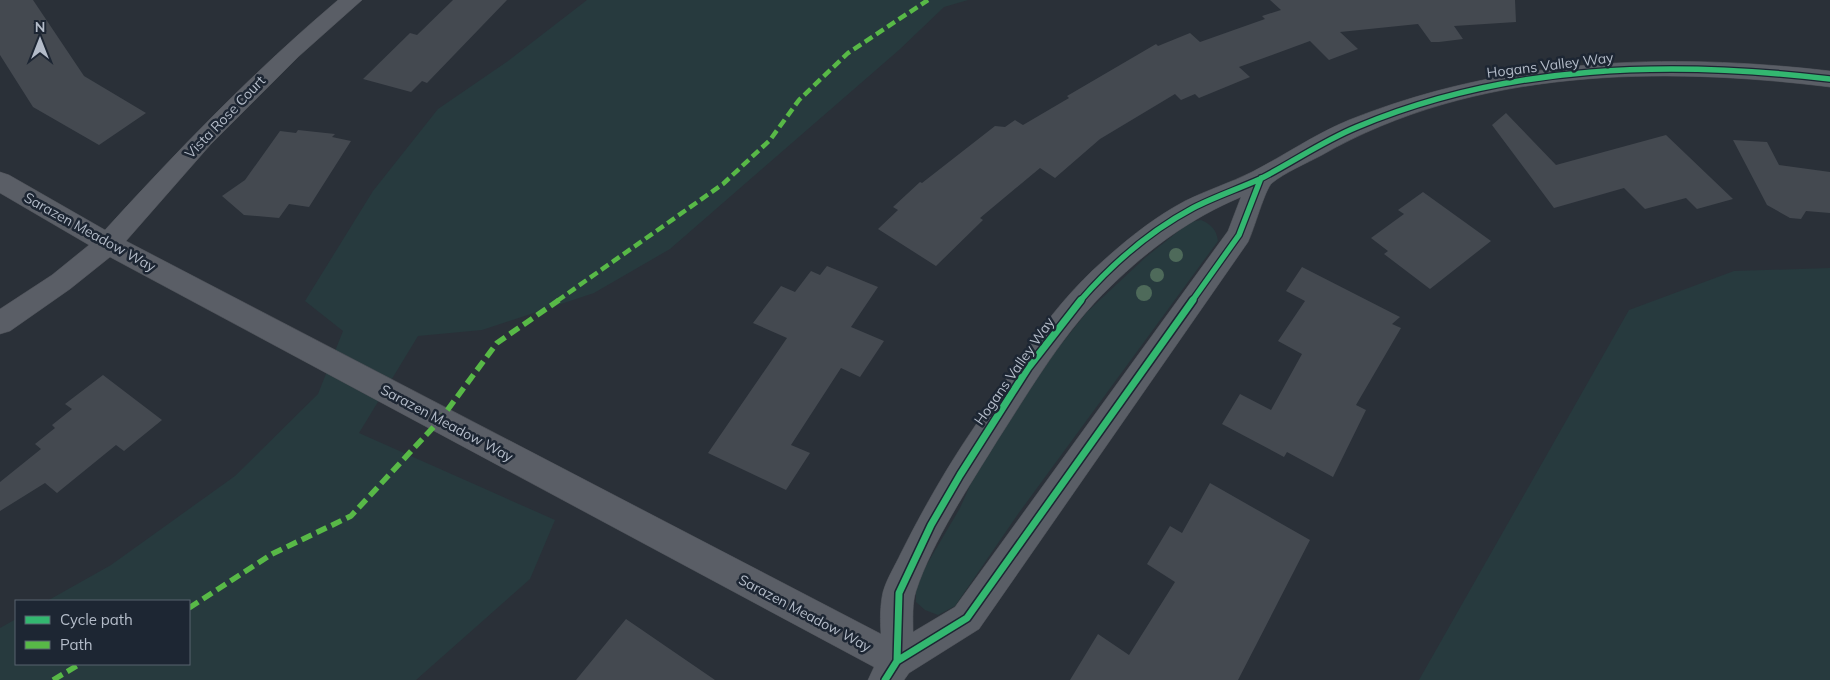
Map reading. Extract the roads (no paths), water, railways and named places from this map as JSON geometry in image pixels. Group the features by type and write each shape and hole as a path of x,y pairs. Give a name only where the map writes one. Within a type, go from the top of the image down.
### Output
{"street":[{"name":"Vista Rose Court","path":"0,323 61,282 108,244 203,138 290,52 351,0"},
{"name":"Hogans Valley Way","path":"891,670 899,593 930,526 1018,384 1072,309 1102,279 1158,230 1185,212 1261,178 1355,127 1444,95 1506,80 1572,72 1632,68 1727,70 1830,79"},
{"path":"891,670 967,618 1239,235 1261,178"},
{"name":"Sarazen Meadow Way","path":"0,182 108,244 891,670"}]}
